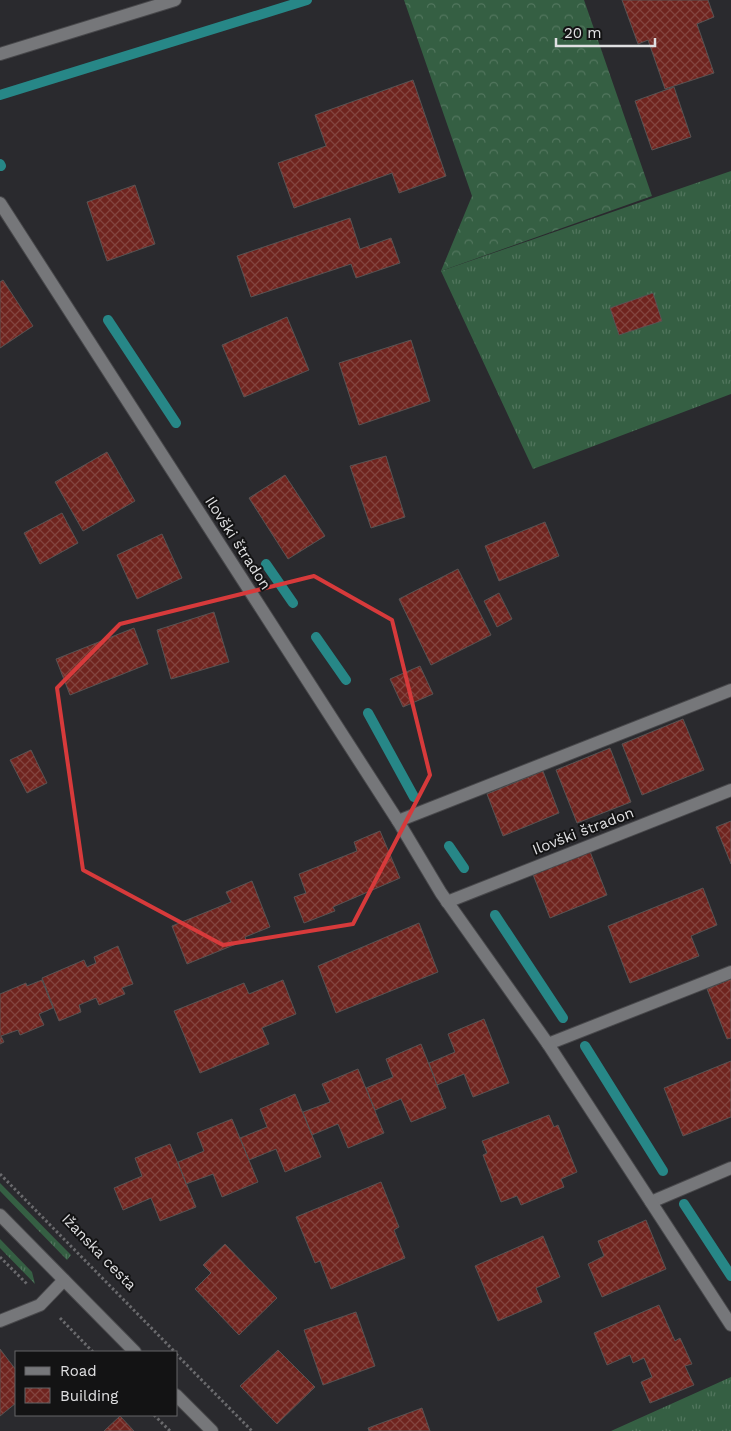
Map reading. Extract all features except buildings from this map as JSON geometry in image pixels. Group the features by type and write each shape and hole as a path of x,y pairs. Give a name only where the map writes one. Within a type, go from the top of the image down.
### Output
{"street":[{"path":"0,54 176,0"},
{"name":"Ilovški štradon","path":"0,203 398,821 447,902 548,1044 731,1324"},
{"path":"398,821 731,690"},
{"name":"Ilovški štradon","path":"447,902 731,790"},
{"path":"548,1044 731,972"},
{"path":"651,1202 731,1168"},
{"path":"0,1214 134,1351"},
{"path":"0,1321 40,1305 64,1280"},
{"path":"178,1396 212,1431"}],"path":[{"name":"Ižanska cesta","path":"0,1174 174,1351"},
{"path":"0,1257 33,1291"},
{"path":"53,1312 92,1351"},
{"name":"Ižanska cesta","path":"178,1355 252,1431"},
{"path":"155,1416 170,1431"}],"highlighted area":[{"path":"314,576 392,620 430,775 353,924 223,945 83,870 57,688 120,624"}],"green space":[{"path":"404,0 584,0 652,196 441,271 472,196"},
{"path":"731,171 731,394 533,469 441,271"},
{"path":"0,1183 71,1255 67,1260 0,1191"},
{"path":"0,1239 32,1272 35,1284 0,1248"},
{"path":"731,1377 731,1431 611,1431"}],"waterway":[{"path":"0,95 307,0"},
{"path":"108,320 176,423"},
{"path":"266,564 293,603"},
{"path":"316,637 346,680"},
{"path":"368,713 414,797"},
{"path":"449,846 464,868"},
{"path":"495,915 563,1018"},
{"path":"585,1046 663,1171"},
{"path":"684,1204 731,1276"}]}
